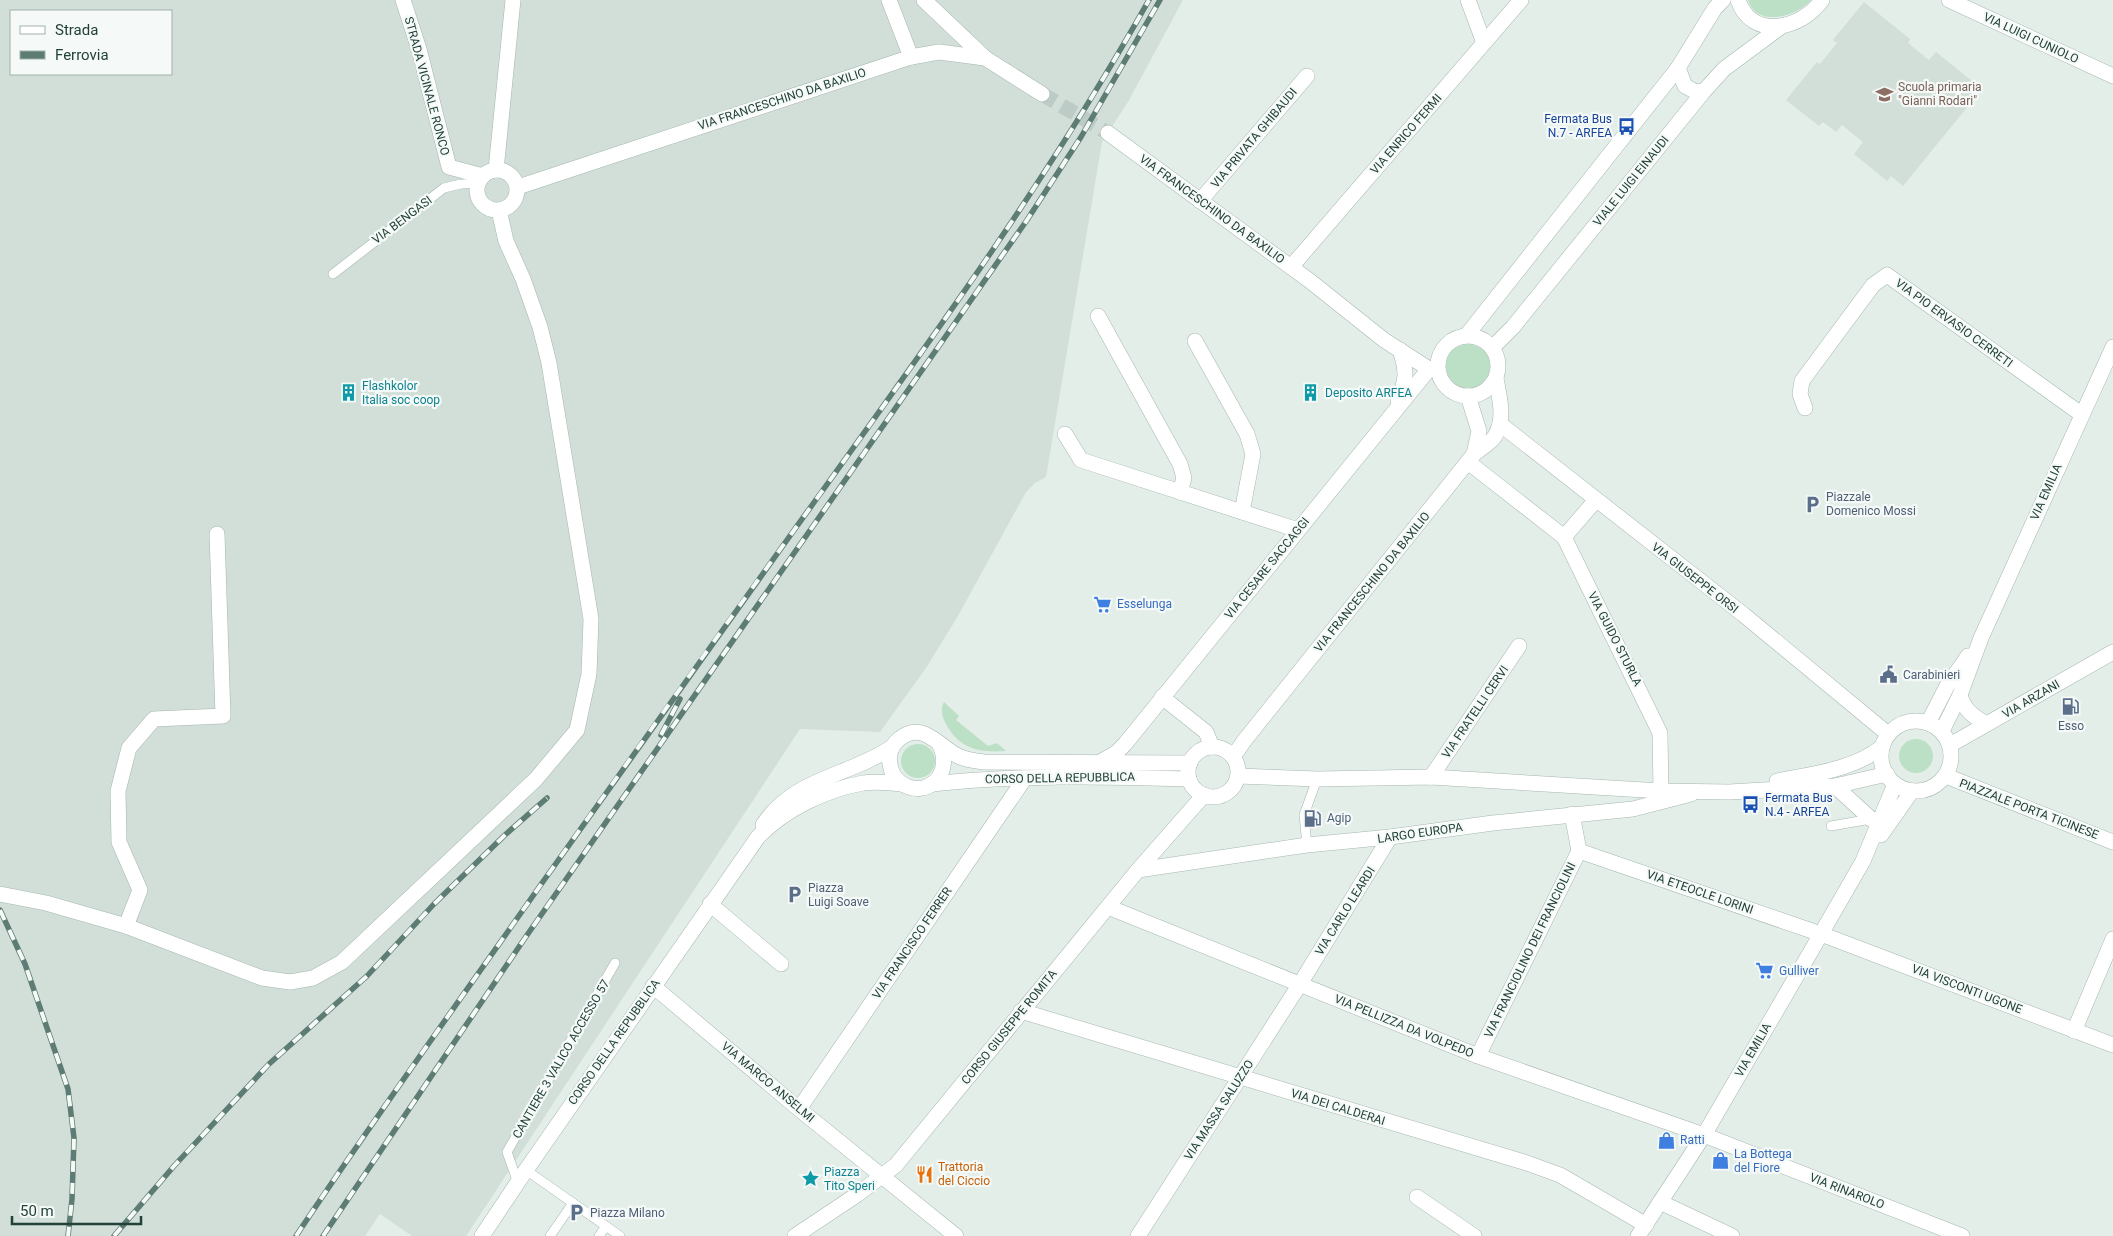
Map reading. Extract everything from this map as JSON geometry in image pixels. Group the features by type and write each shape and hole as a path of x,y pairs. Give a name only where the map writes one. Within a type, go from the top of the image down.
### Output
{"street":[{"name":"STRADA VICINALE RONCO","path":"403,0 419,49 449,168 486,177"},
{"path":"486,177 505,171 512,176 518,187 515,202 508,208 490,209 482,204 478,196 486,177 513,0"},
{"path":"889,0 911,56"},
{"path":"924,0 986,58"},
{"path":"1468,0 1484,43"},
{"name":"VIA ENRICO FERMI","path":"1292,268 1521,0"},
{"path":"1738,0 1742,9 1752,20 1762,25 1782,26 1802,20 1822,0"},
{"name":"VIA LUIGI CUNIOLO","path":"1949,0 2113,76"},
{"path":"1466,336 1678,68 1714,3"},
{"name":"VIALE LUIGI EINAUDI","path":"1492,348 1513,327 1704,91 1724,69 1782,26"},
{"name":"VIA FRANCESCHINO DA BAXILIO","path":"518,187 911,56 939,52 986,58 1042,94"},
{"path":"1678,68 1685,86 1696,92 1704,91"},
{"name":"VIA PRIVATA GHIBAUDI","path":"1200,201 1307,76"},
{"name":"VIA FRANCESCHINO DA BAXILIO","path":"1108,133 1292,268 1384,340 1434,370"},
{"path":"0,894 46,903 126,926 262,978 290,982 312,978 342,962 536,779 577,730 589,674 591,619 549,363 540,327 506,241 499,210"},
{"name":"VIA PIO ERVASIO CERRETI","path":"1805,408 1800,394 1802,382 1873,285 1887,275 2081,414"},
{"path":"1098,316 1180,464 1184,478 1180,492"},
{"path":"1496,378 1485,391 1468,396 1448,388 1434,370 1444,348 1458,338 1466,336 1480,338 1492,348 1498,362 1496,378 1500,401 1500,424 1494,437 1471,458 1564,537 1596,500"},
{"path":"1195,341 1246,434 1254,454 1242,512"},
{"name":"VIA EMILIA","path":"1942,731 1960,694 1981,638 2081,414 2113,348"},
{"path":"1394,412 1406,380 1406,368 1400,350"},
{"name":"VIA CESARE SACCAGGI","path":"1100,762 1116,753 1125,744 1394,412 1434,370"},
{"name":"VIA FRANCESCHINO DA BAXILIO","path":"1233,757 1471,458 1479,432 1468,396"},
{"name":"VIA GIUSEPPE ORSI","path":"1500,424 1744,615 1885,741"},
{"path":"1065,434 1081,460 1298,530"},
{"path":"126,926 140,890 119,842 118,791 129,748 154,718 223,716 217,534"},
{"name":"VIA GUIDO STURLA","path":"1564,537 1660,733 1661,790"},
{"name":"VIA EMILIA","path":"1928,723 1947,686 1981,638"},
{"name":"VIA FRATELLI CERVI","path":"1431,777 1519,646"},
{"name":"VIA ARZANI","path":"1950,745 2113,652"},
{"path":"1960,694 1963,706 1986,724"},
{"path":"1162,697 1206,732 1212,747"},
{"path":"1917,721 1928,723 1942,731 1950,745 1952,756 1950,766 1946,776 1937,785 1927,790 1912,791 1891,779 1881,764 1880,752 1894,728 1905,722 1917,721"},
{"path":"914,732 931,736 938,742 943,750 944,769 939,778 932,784 917,788 902,784 896,778 889,763 892,747 899,740 914,732"},
{"name":"LARGO EUROPA","path":"1729,792 1837,768 1860,761 1885,741"},
{"name":"CORSO DELLA REPUBBLICA","path":"938,742 959,756 984,762 1190,762"},
{"name":"CORSO DELLA REPUBBLICA","path":"482,1236 748,850 773,810 785,800 820,780 875,759 892,747"},
{"path":"1212,747 1228,751 1233,757 1238,770 1238,776 1232,790 1218,797 1204,796 1197,792 1189,779 1190,762 1199,752 1212,747"},
{"name":"LARGO EUROPA","path":"1238,776 1317,779 1431,777 1729,792 1834,786 1891,779"},
{"name":"PIAZZALE PORTA TICINESE","path":"1946,776 2113,842"},
{"name":"CORSO DELLA REPUBBLICA","path":"932,784 977,779 1025,778 1115,777 1189,779"},
{"name":"VIA FRANCISCO FERRER","path":"799,1109 1025,778"},
{"name":"VIA EMILIA","path":"1862,861 1891,779"},
{"name":"CORSO DELLA REPUBBLICA","path":"748,850 769,826 803,804 837,790 864,783 902,784"},
{"path":"1834,786 1875,822"},
{"name":"LARGO EUROPA","path":"1138,870 1307,846 1493,823 1633,809 1702,791"},
{"name":"VIA EMILIA","path":"1642,1230 1704,1135 1862,861 1912,791"},
{"name":"CORSO GIUSEPPE ROMITA","path":"795,1236 883,1176 896,1165 1138,870 1204,796"},
{"name":"VIA FRANCIOLINO DEI FRANCIOLINI","path":"1478,1056 1580,851 1572,814"},
{"name":"VIA CARLO LEARDI","path":"1300,984 1390,837"},
{"name":"VIA ETEOCLE LORINI","path":"1580,851 1821,934"},
{"path":"710,904 781,964"},
{"name":"VIA PELLIZZA DA VOLPEDO","path":"1108,908 1478,1056 1704,1135"},
{"name":"VIA VISCONTI UGONE","path":"1821,934 2074,1031 2113,1044"},
{"path":"2074,1031 2113,939"},
{"name":"VIA MASSA SALUZZO","path":"1138,1236 1300,984"},
{"name":"VIA MARCO ANSELMI","path":"654,986 799,1109 956,1236"},
{"name":"VIA DEI CALDERAI","path":"1022,1011 1560,1175 1642,1230"},
{"name":"VIA RINAROLO","path":"1704,1135 1962,1236"},
{"path":"1417,1197 1474,1236"},
{"path":"1660,1202 1732,1236"}],"lane":[{"name":"VIA BENGASI","path":"333,274 444,188 486,177"},
{"path":"1307,846 1304,815 1317,779"},
{"path":"1831,826 1875,822"},
{"name":"CANTIERE 3 VALICO ACCESSO 57","path":"522,1176 507,1152 615,963"},
{"path":"522,1176 573,1203 620,1236"},
{"path":"550,1236 573,1203"},
{"path":"599,1236 606,1226"}],"shaded area":[{"path":"0,0 1183,0 1128,102 1102,142 1046,477 1035,483 1026,492 958,616 926,668 880,732 800,729 466,1236 412,1236 380,1214 365,1236 0,1236"},
{"name":"Scuola primaria \"Gianni Rodari\"","path":"1864,2 1910,39 1908,43 1929,60 1936,52 1982,89 1903,186 1891,176 1887,181 1854,154 1863,142 1842,125 1836,132 1823,122 1819,126 1786,100 1817,62 1820,64 1837,43 1833,40"}],"green space":[{"path":"1748,0 1811,0 1787,15 1768,17 1753,9"},
{"path":"1464,344 1472,344 1484,350 1490,366 1484,382 1472,388 1464,388 1452,382 1446,370 1446,362 1452,350"},
{"path":"944,702 959,716 956,720 988,746 997,743 1006,751 979,750 971,748 957,739 943,719 942,710"},
{"path":"1916,739 1923,740 1928,744 1932,749 1932,763 1928,768 1923,772 1916,773 1909,772 1904,768 1900,763 1899,756 1900,749 1904,744 1909,740"},
{"path":"918,744 925,745 930,749 934,754 934,768 930,773 925,777 918,778 911,777 906,773 902,768 901,761 902,754 906,749 911,745"}],"tunnel":[{"path":"1042,94 1108,133"}],"railway":[{"path":"296,1236 542,883 886,403 978,271 1066,138 1149,0"},
{"path":"323,1236 525,938 1027,220 1081,137 1160,0"},
{"path":"661,735 680,699"},
{"path":"114,1236 174,1166 269,1064 367,976 434,904 506,834 547,798"},
{"path":"0,910 25,964 68,1089 74,1138 72,1199 68,1236"}],"place":[{"name":"Scuola primaria \"Gianni Rodari\"","path":"1884,94"},
{"name":"Fermata Bus N.7 - ARFEA","path":"1626,126"},
{"name":"Flashkolor Italia soc coop","path":"348,393"},
{"name":"Deposito ARFEA","path":"1311,393"},
{"name":"Piazzale Domenico Mossi","path":"1812,504"},
{"name":"Esselunga","path":"1103,604"},
{"name":"Carabinieri","path":"1889,675"},
{"name":"Esso","path":"2071,707"},
{"name":"Fermata Bus N.4 - ARFEA","path":"1751,805"},
{"name":"Agip","path":"1313,818"},
{"name":"Piazza Luigi Soave","path":"794,895"},
{"name":"Gulliver","path":"1765,971"},
{"name":"Ratti","path":"1666,1140"},
{"name":"La Bottega del Fiore","path":"1720,1161"},
{"name":"Trattoria del Ciccio","path":"924,1174"},
{"name":"Piazza Tito Speri","path":"810,1179"},
{"name":"Piazza Milano","path":"576,1213"}]}
